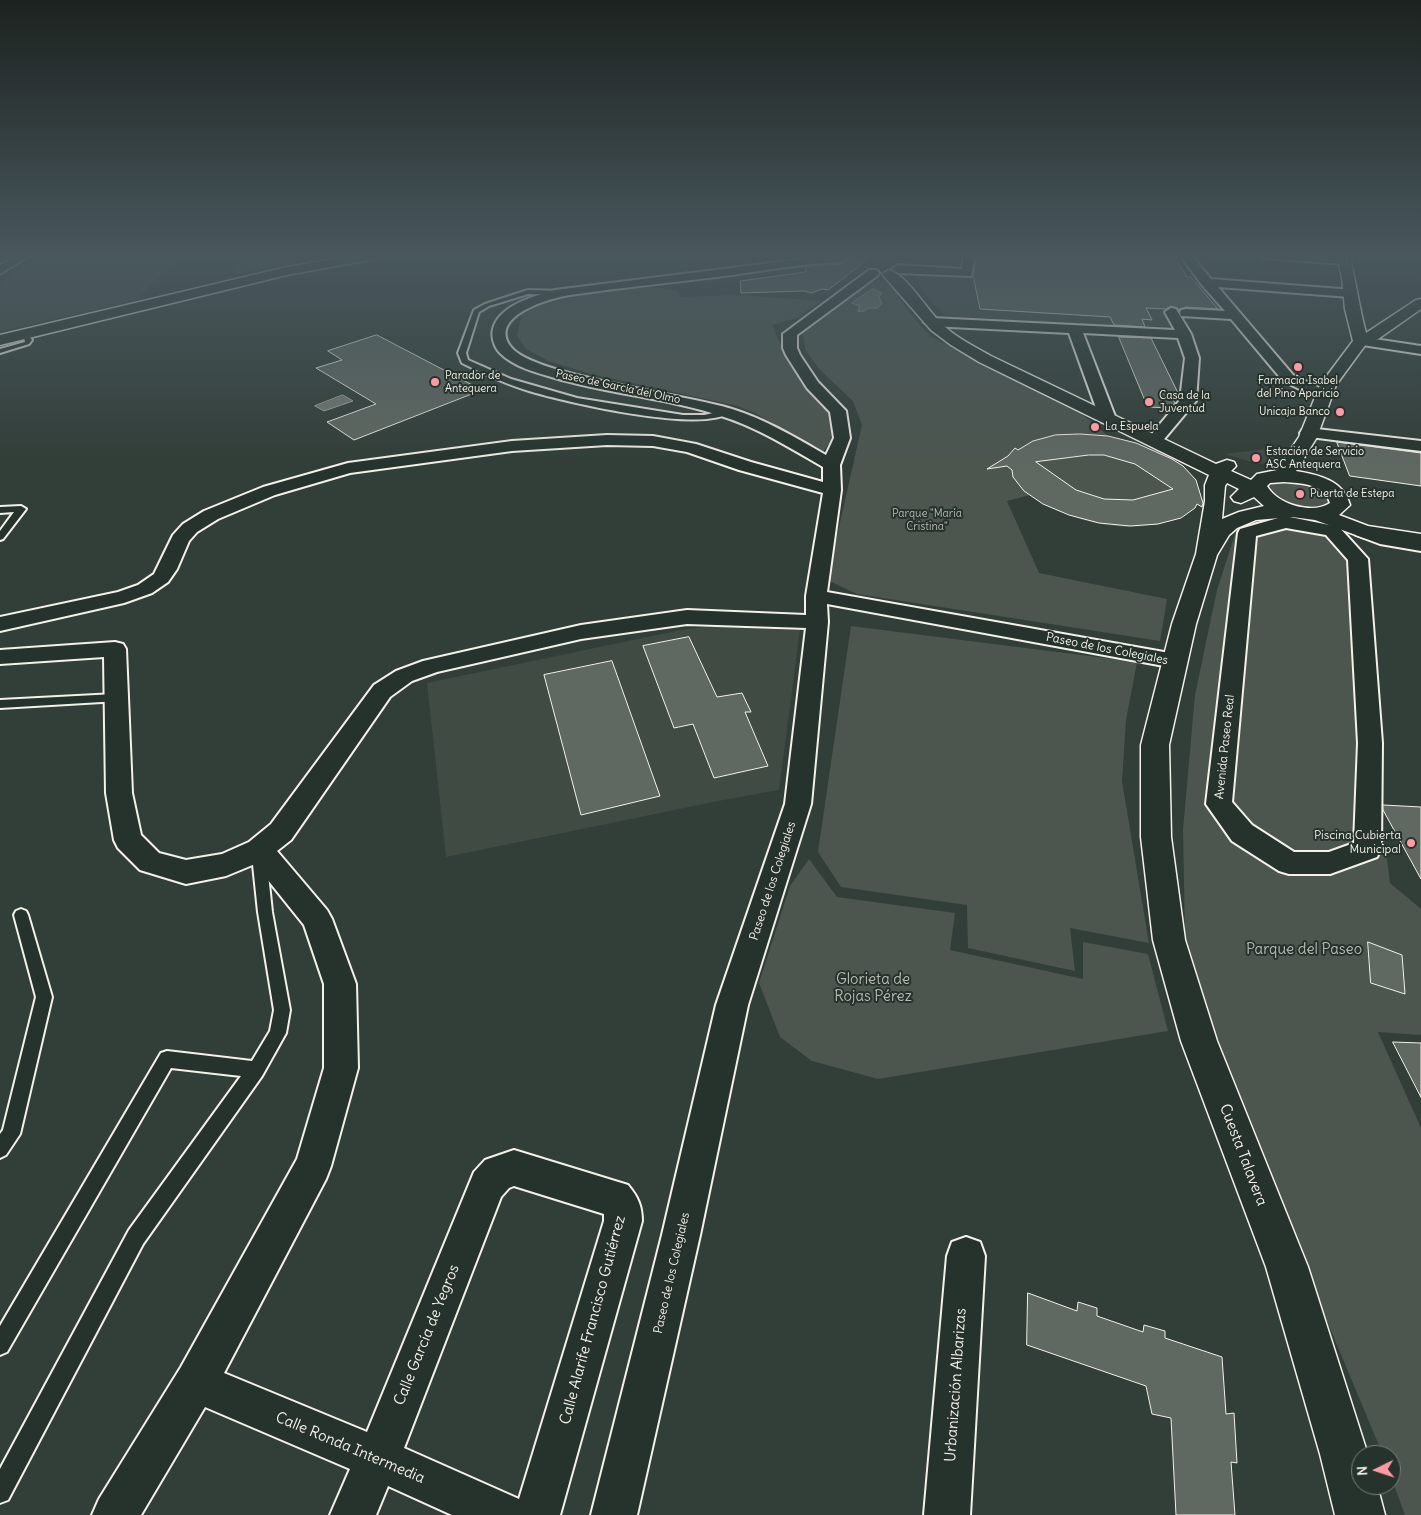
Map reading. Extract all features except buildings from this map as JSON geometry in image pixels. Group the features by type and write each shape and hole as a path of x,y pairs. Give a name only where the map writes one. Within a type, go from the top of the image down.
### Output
{"street":[{"path":"1,342 59,326"},
{"name":"Paseo de García del Olmo","path":"501,326 499,338 506,352 523,362 558,375 688,402 726,412 755,423 831,465"},
{"path":"0,656 115,649 119,793 128,840 150,862 186,872 226,865 259,850 282,832 382,691 404,676 431,666 581,632 687,617 817,609 832,490 831,465 842,438 838,411 812,384 790,348 790,334 799,326"},
{"path":"936,326 957,342 985,359 1220,474 1257,489 1274,504 1295,511"},
{"path":"1019,326 1184,334"},
{"path":"1154,441 1188,401 1192,358 1179,326"},
{"path":"1245,326 1288,378 1323,395"},
{"path":"1357,326 1361,341"},
{"path":"1212,526 1220,511 1257,489 1264,478 1282,475 1308,435 1328,385 1361,341 1373,336 1388,326"},
{"path":"1074,328 1108,419"},
{"path":"1361,341 1421,350"},
{"path":"1308,435 1421,446"},
{"path":"1308,435 1312,443 1318,476 1336,494 1340,505 1329,512 1320,514"},
{"path":"0,624 124,597 145,589 160,578 167,569 180,539 190,528 211,515 269,491 348,468 512,446 607,440 653,441 690,448 745,466 832,490"},
{"path":"1220,474 1282,475 1306,478 1330,489"},
{"path":"1175,661 1184,624 1207,554 1220,474"},
{"path":"1229,504 1238,511 1258,514 1295,511 1320,514 1343,525 1378,535 1421,540"},
{"path":"1207,554 1225,528 1237,521 1258,514"},
{"name":"Avenida Paseo Real","path":"1285,522 1332,531 1358,559 1370,743 1368,849 1330,863 1289,863 1242,833 1219,804 1247,533 1285,522"},
{"name":"Paseo de los Colegiales","path":"614,1515 681,1235 732,1006 798,804 817,609 1175,661"},
{"name":"Cuesta Talavera","path":"1175,661 1154,745 1156,837 1169,940 1199,1041 1287,1267 1344,1454 1360,1515"},
{"path":"115,1515 196,1382 313,1166 341,1068 340,984 317,919 259,850"},
{"name":"Calle García de Yegros","path":"353,1515 378,1459 487,1185 498,1173 514,1168"},
{"name":"Calle Alarife Francisco Gutiérrez","path":"514,1168 615,1198 623,1208 623,1221 537,1515"},
{"name":"Urbanización Albarizas","path":"947,1515 966,1256"},
{"name":"Calle Ronda Intermedia","path":"196,1382 504,1515"}],"lane":[{"path":"471,326 462,353 465,361 484,372 524,387 586,403 674,415 704,417 726,412"},
{"path":"0,510 21,509 0,537"},
{"path":"1343,525 1374,540 1421,548"},
{"path":"0,704 115,698"},
{"path":"0,1492 136,1237 256,1070 278,1033 282,1010 265,912 259,850"},
{"path":"0,1149 11,1134 44,997 21,915"},
{"path":"0,1345 167,1059 256,1070"}],"shaded area":[{"path":"0,326 27,326 0,332"},
{"path":"1137,326 1173,326 1174,327"},
{"path":"343,395 353,401 324,411 315,406"},
{"name":"Estación de Servicio ASC Antequera","path":"1275,448 1274,462 1258,464 1225,454"},
{"path":"711,626 800,630 779,790 446,857 427,683 681,630"}],"green space":[{"path":"519,326 772,326 783,350 797,374 813,396 832,416 831,441 823,452 755,413 738,406 591,374 551,362 526,349 517,335"},
{"name":"Parque \"María Cristina\"","path":"811,326 921,326 932,337 1076,409 1108,436 1136,443 1162,453 1183,466 1196,480 1200,495 1183,516 1149,526 1113,526 1095,523 1060,512 1030,495 1007,501 1039,573 1167,599 1160,641 857,594 827,580 862,425 853,401 820,370 806,351 802,333"},
{"path":"1271,480 1313,484 1333,499 1329,508 1301,510 1272,498 1266,483"},
{"name":"Parque del Paseo","path":"1292,517 1320,522 1352,538 1369,566 1382,820 1390,883 1421,909 1421,1035 1378,1032 1421,1128 1421,1515 1405,1515 1398,1495 1401,1495 1401,1445 1379,1445 1245,1125 1185,935 1183,830 1195,695 1217,590 1236,531 1258,520"},
{"path":"851,626 1137,662 1126,720 1122,781 1149,943 1070,928 1075,971 968,948 967,905 841,887 818,852"},
{"name":"Glorieta de Rojas Pérez","path":"809,859 837,897 955,913 950,950 1083,979 1083,942 1148,954 1168,1031 878,1079 812,1061 780,1037 759,983 790,886"}],"place":[{"name":"Farmacia Isabel del Pino Aparicio","path":"1298,367"},
{"name":"Parador de Antequera","path":"435,382"},
{"name":"Casa de la Juventud","path":"1149,402"},
{"name":"Unicaja Banco","path":"1340,412"},
{"name":"La Espuela","path":"1095,427"},
{"name":"Estación de Servicio ASC Antequera","path":"1256,458"},
{"name":"Puerta de Estepa","path":"1300,494"},
{"name":"Piscina Cubierta Municipal","path":"1411,843"}]}
